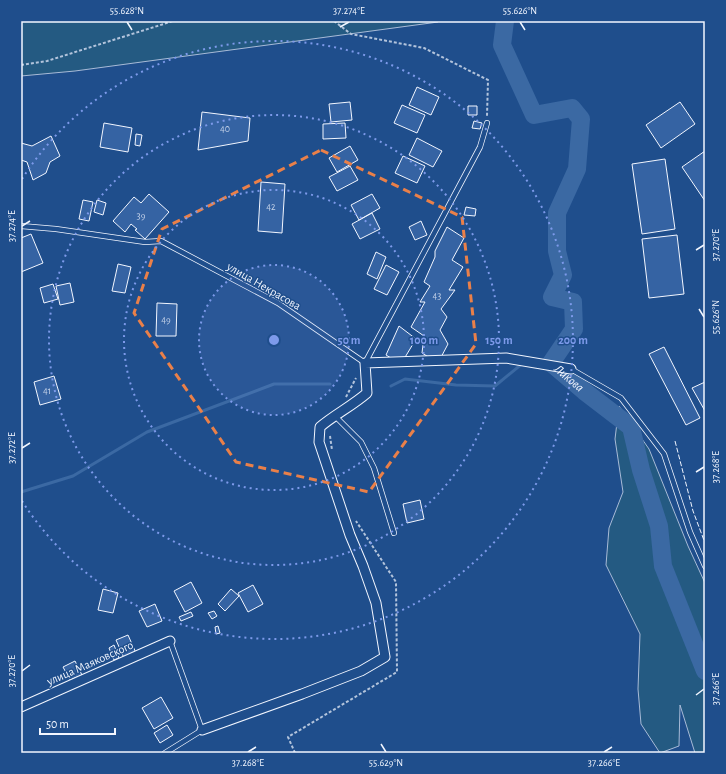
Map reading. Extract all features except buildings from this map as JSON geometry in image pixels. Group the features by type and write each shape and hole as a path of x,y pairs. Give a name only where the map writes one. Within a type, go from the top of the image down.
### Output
{"street":[{"path":"202,730 361,671 385,657 376,603 350,535 319,442 320,427 354,404 367,393 365,363 506,358 571,369"},
{"name":"улица Маяковского","path":"21,707 170,641"}],"lane":[{"path":"365,363 480,147 487,123"},
{"name":"улица Некрасова","path":"21,226 56,229 144,242 161,241 278,302 365,363"},
{"path":"571,369 621,398 664,454 690,532 705,566"},
{"path":"335,416 361,442 374,468 394,532"},
{"path":"165,753 202,730 170,641"}],"path":[{"path":"21,65 47,61 173,21"},
{"path":"334,21 351,34 424,48 488,80 487,123"}],"highlighted area":[{"path":"321,150 462,217 476,344 369,492 236,462 134,313 162,229"}],"shaded area":[{"path":"21,21 439,21 75,71 21,76"},
{"path":"619,406 649,449 688,546 705,583 705,753 695,753 680,705 679,746 660,753 641,724 638,689 640,634 606,565 609,528 623,492 615,439"}],"waterway":[{"name":"Ликова","path":"505,21 502,45 534,115 572,108 581,119 577,169 557,213 557,251 563,275 552,297 573,302 574,329 551,363 584,391 631,427 641,470 659,526 663,566 705,671"},
{"path":"391,386 405,379 456,385 495,386 523,363"},
{"path":"21,492 73,476 147,432 274,384 330,384"}],"fence":[{"path":"675,441 693,511 705,543"}]}
